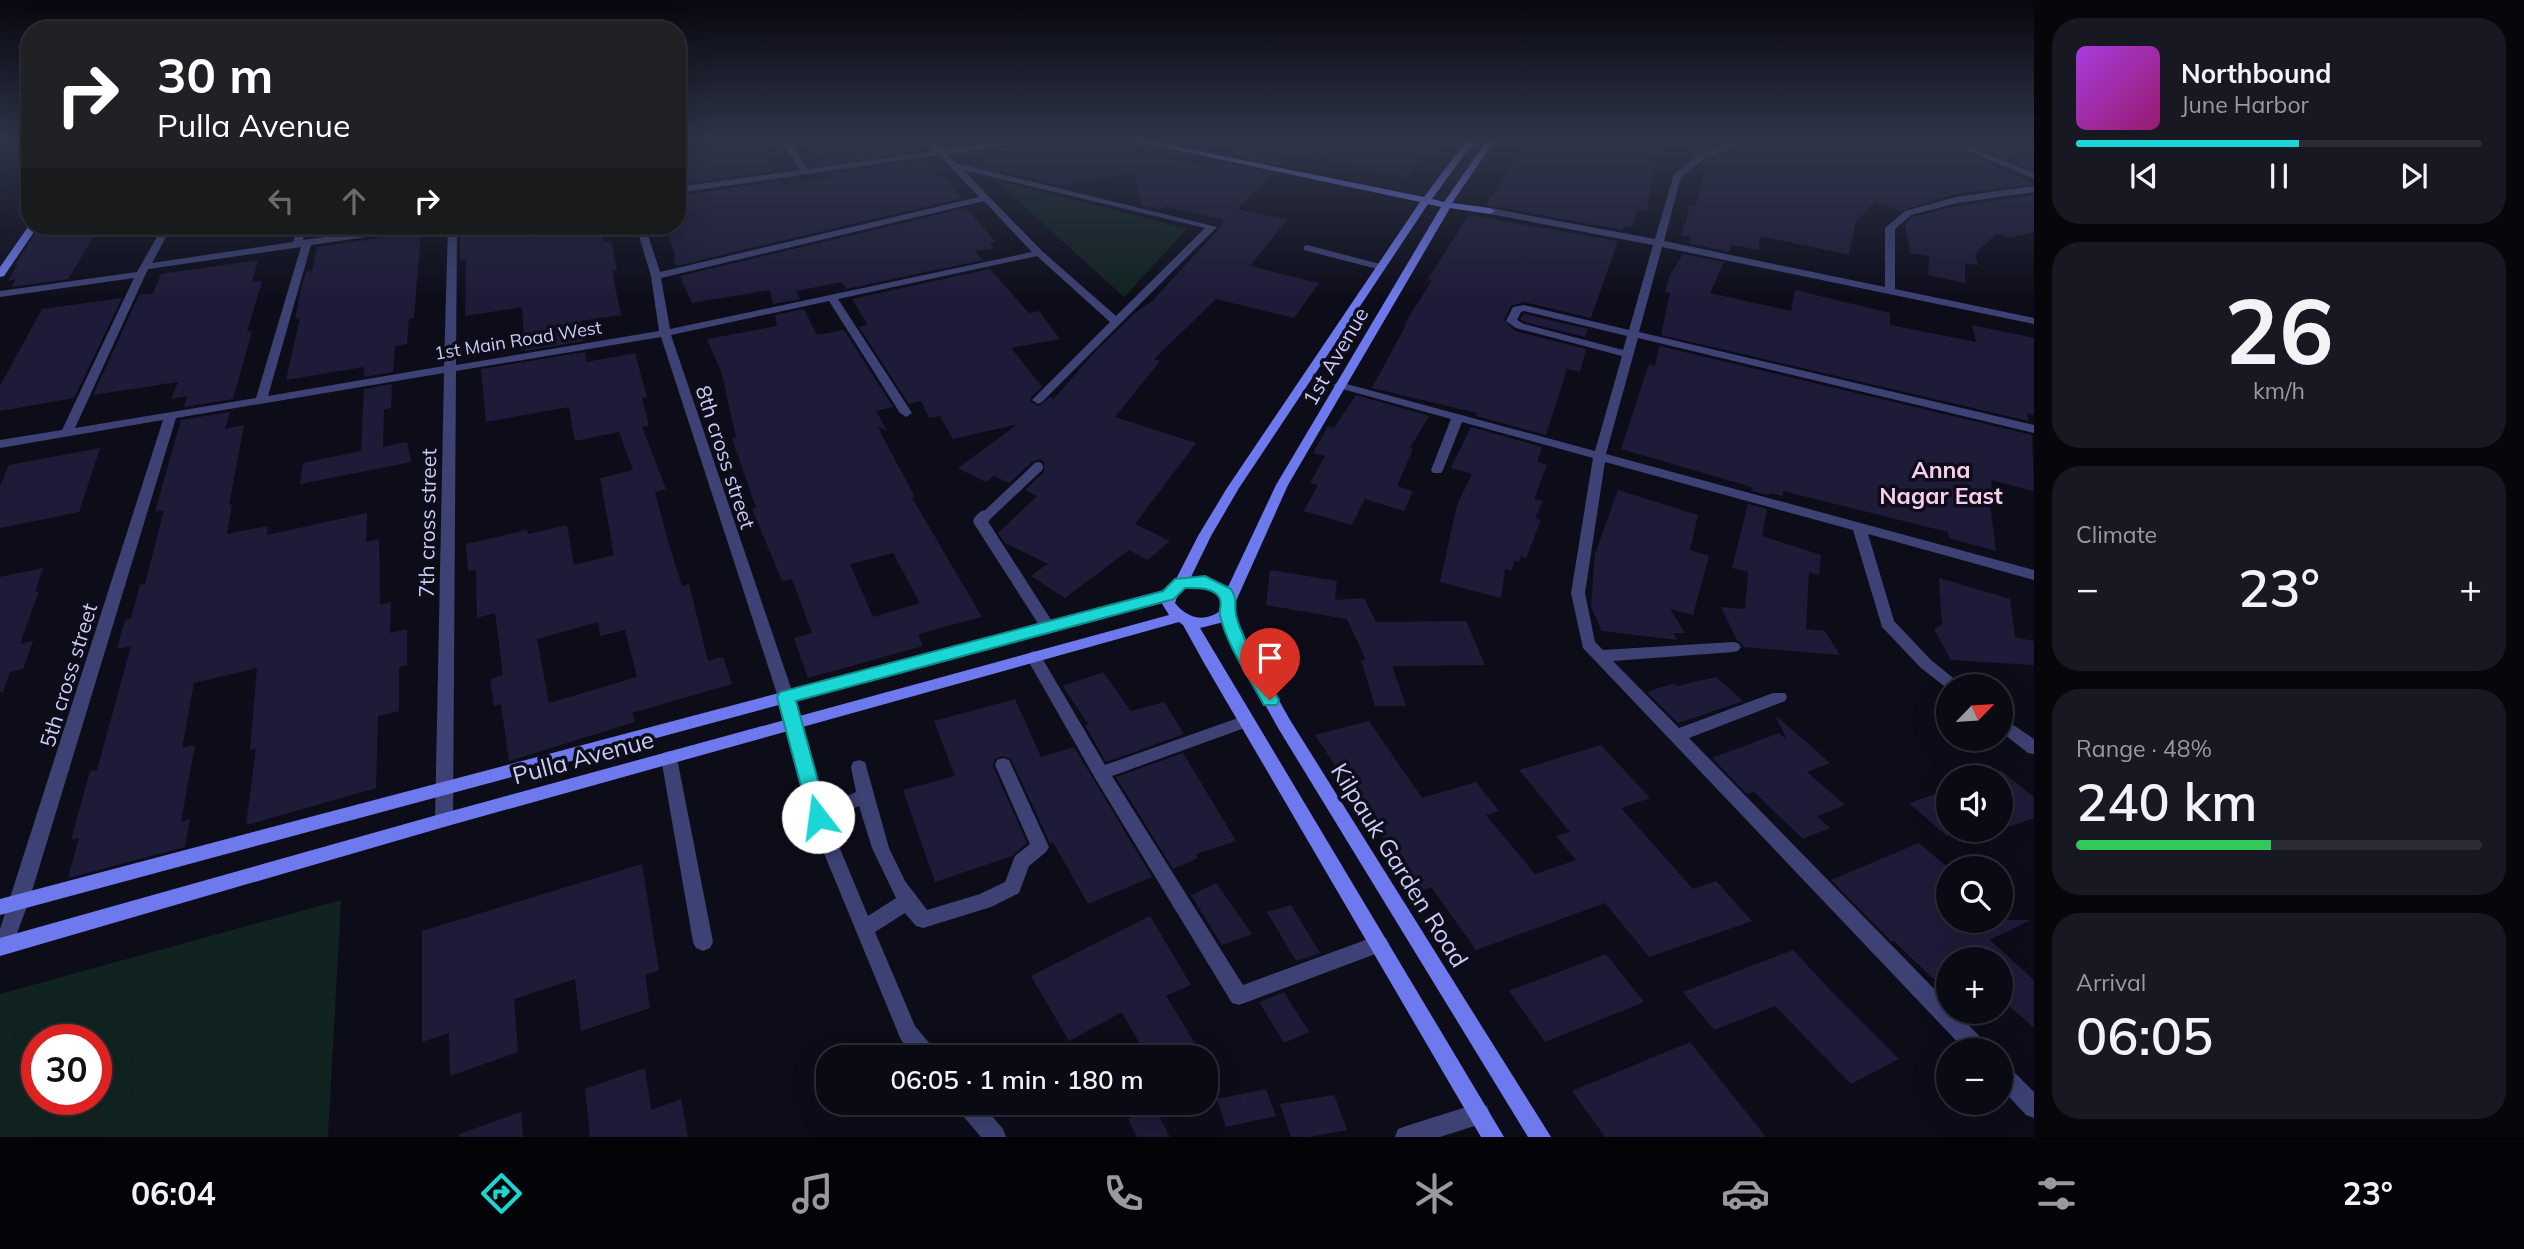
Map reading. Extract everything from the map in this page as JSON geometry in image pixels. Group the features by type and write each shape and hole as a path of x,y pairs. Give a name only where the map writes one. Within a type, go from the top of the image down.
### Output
{"main road":[{"path":"1407,193 1427,197"},
{"path":"1410,193 1490,211"},
{"name":"1st Avenue","path":"1175,589 1243,475 1430,193"},
{"name":"1st Avenue","path":"1228,607 1282,485 1455,193"},
{"path":"0,275 27,235"},
{"path":"1184,619 1211,622 1228,607 1225,593 1216,586 1192,581 1175,589 1172,610 1184,619 1209,659 1493,1137"},
{"name":"Pulla Avenue","path":"0,907 1048,627 1175,589"},
{"name":"Kilpauk Garden Road","path":"1228,607 1244,652 1284,724 1540,1137"},
{"name":"Pulla Avenue","path":"1,947 444,820 1034,657 1184,619"}],"street":[{"path":"981,193 1039,253 1115,321"},
{"path":"1038,400 1212,227 1068,193"},
{"path":"1672,193 1600,455 1578,593 1588,644 1967,1038"},
{"path":"1890,291 1891,228 1908,213 1956,200 2005,193"},
{"path":"656,276 986,198"},
{"path":"1490,211 1659,243 2034,321"},
{"path":"67,433 162,235"},
{"path":"261,399 302,235"},
{"path":"0,294 358,235"},
{"name":"7th cross street","path":"444,820 452,235"},
{"name":"8th cross street","path":"643,235 656,276 665,334 786,697 818,817 908,1033 918,1045"},
{"path":"1307,248 1381,267"},
{"name":"1st Main Road West","path":"0,444 665,334 1039,253"},
{"path":"832,298 906,413"},
{"path":"1629,355 1511,321 1517,309 1524,308 2034,429"},
{"path":"1339,385 2034,575"},
{"name":"5th cross street","path":"1,947 20,901 171,415"},
{"path":"1437,470 1458,417"},
{"path":"1858,527 1887,623 1939,674"},
{"path":"1600,656 1733,648"},
{"path":"1034,657 1101,773 1239,996 1379,944"},
{"path":"1676,736 1779,697"},
{"path":"1101,773 1247,722"},
{"path":"2013,732 2034,748"},
{"path":"669,758 703,942"},
{"path":"859,766 876,841 906,902 923,920 984,901 1013,887 1021,862 1040,846 1003,765"},
{"path":"818,817 865,796"},
{"path":"865,928 906,902"},
{"path":"2013,1085 2034,1107"},
{"path":"1406,1137 1479,1114"},
{"path":"977,1115 995,1137"}],"lane":[{"path":"1038,467 980,521 1048,627"}],"green space":[{"path":"1009,193 1048,193 1187,229 1124,297"},
{"path":"341,900 328,1137 0,1137 0,994"}],"building":[{"path":"958,193 962,198 676,266 673,257 676,257 668,235 686,235 686,195"},
{"path":"1139,193 1253,193 1238,209 1287,220 1250,266 1319,283 1294,318 1216,299 1154,359 1160,361 1115,417 1196,443 1135,524 1170,541 1148,560 1129,550 1065,598 1031,576 1048,564 1005,543 998,533 1037,496 1025,490 1044,472 1044,462 1040,459 1033,461 1009,483 994,476 986,482 958,468 1018,424 953,439 940,416 929,418 921,401 909,404 859,327 868,325 852,299 990,269 1029,313 1039,311 1060,339 1011,348 1042,387 1030,398 1031,402 1039,406 1050,397 1053,400 1094,353 1135,313 1153,300 1219,229 1224,220 1165,206 1160,210 1141,205"},
{"path":"1494,193 1650,193 1647,211 1637,209 1632,227 1624,226 1622,230 1486,205"},
{"path":"1699,193 1962,193 1901,211 1876,202 1856,221 1849,255 1760,236 1759,250 1732,245 1729,252 1688,243 1692,237 1681,235 1690,206 1695,207"},
{"path":"2034,195 2034,232 2008,238 1997,233 1975,254 1978,265 1965,263 1965,283 1928,275 1929,256 1910,253 1905,224 1912,217 1958,206"},
{"path":"966,208 996,242 990,243 994,248 975,251 982,260 846,289 842,282 796,291 800,299 773,304 770,290 692,303 680,276"},
{"path":"1469,215 1618,241 1591,318 1524,302 1511,306 1504,320 1515,331 1586,349 1580,372 1567,369 1546,435 1476,416 1477,413 1372,388 1404,325 1432,280 1428,279"},
{"path":"34,235 95,235 68,279 12,287 16,279 8,281 18,264 15,265"},
{"path":"400,235 421,235 414,318 409,319 407,344 395,346 393,372 364,377 364,367 286,380 300,318 295,319 301,288 306,272 312,271 317,247"},
{"path":"460,235 530,235 531,238 552,235 602,235 603,242 611,241 617,270 612,271 621,315 580,321 583,341 525,351 522,307 465,316 466,259 460,260"},
{"path":"1683,254 1724,262 1710,293 1791,311 1795,290 1890,313 1890,325 1976,342 1972,325 2034,338 2034,415 2027,413 2029,421 1661,335 1670,293 1665,292 1669,277"},
{"path":"258,260 252,282 262,281 247,332 252,331 233,399 184,407 187,396 171,399 178,382 93,395 139,295 153,293 161,274"},
{"path":"122,298 74,398 0,411 0,386 42,309"},
{"path":"804,309 817,335 844,330 893,407 876,411 887,431 877,426 916,499 911,496 982,617 918,634 923,646 808,678 794,638 812,633 792,579 782,581 752,509 756,508 732,438 736,438 722,374 707,339 777,326 775,315","holes":["893,553 920,603 873,617 850,564"]},
{"path":"1524,314 1588,329 1585,337 1525,322 1520,319"},
{"path":"1659,346 2032,435 2034,491 1991,480 1992,489 1988,488 1996,551 1949,538 1948,532 1783,491 1783,496 1751,491 1752,488 1745,485 1621,449 1649,364 1655,366"},
{"path":"585,352 586,362 635,353 647,397 642,398 649,426 642,427 666,489 655,492 668,541 682,586 689,584 708,661 723,657 732,684 632,713 635,722 509,761 501,704 494,706 490,679 503,675 495,613 477,618 476,570 468,571 466,544 527,530 528,534 567,525 574,565 614,555 600,478 633,470 619,432 575,441 569,407 486,422 481,369","holes":["598,622 600,636 625,630 637,677 549,703 537,639"]},
{"path":"392,384 391,408 384,409 383,447 407,442 411,462 300,484 303,463 361,451 364,389"},
{"path":"1356,395 1429,416 1410,448 1413,449 1397,486 1413,491 1404,511 1365,499 1352,525 1304,511 1318,485 1310,483 1325,456 1313,453 1328,426 1334,428"},
{"path":"230,412 225,429 244,425 229,505 232,504 227,534 268,526 267,535 367,513 366,542 379,539 380,605 391,602 390,633 407,629 407,665 399,667 399,711 378,716 376,788 246,825 256,748 250,750 257,668 194,683 182,748 195,745 181,822 190,819 185,847 68,878 79,838 71,840 90,771 97,770 131,646 117,649 125,620 131,618 140,585 145,584 164,510 155,512 181,420"},
{"path":"1471,427 1542,447 1537,462 1547,465 1534,499 1543,501 1535,518 1541,520 1526,558 1520,556 1519,562 1514,561 1512,571 1505,569 1501,598 1440,582 1457,505 1472,474 1451,468"},
{"path":"100,448 79,512 0,528 0,486 9,465"},
{"path":"1618,490 1698,515 1690,550 1709,556 1693,615 1670,609 1685,633 1674,633 1677,640 1602,631 1591,607 1595,554"},
{"path":"1748,504 1767,509 1762,536 1821,555 1819,575 1809,572 1806,629 1825,631 1840,655 1744,647 1737,640 1721,607 1745,609 1748,572 1732,568"},
{"path":"43,568 35,592 39,591 20,644 33,641 23,669 10,672 3,692 0,692 0,577"},
{"path":"1270,570 1337,581 1335,600 1364,598 1376,622 1466,621 1485,665 1392,666 1406,706 1375,706 1361,660 1366,660 1347,619 1266,605"},
{"path":"1939,578 2010,599 2015,637 2034,641 2034,665 1951,660 1934,629 1942,625"},
{"path":"1103,672 1131,711 1164,702 1184,734 1106,762 1085,725 1088,724 1063,686"},
{"path":"1716,677 1743,701 1678,723 1647,692 1674,683 1677,686"},
{"path":"1015,699 1041,757 1074,747 1152,877 1088,904 1053,842 1050,843 1011,759 1002,756 995,759 993,766 1027,843 1012,856 935,882 903,790 955,776 934,721"},
{"path":"1775,715 1830,763 1807,772 1845,805 1817,816 1830,828 1803,839 1754,792 1747,794 1712,758 1779,733 1787,740"},
{"path":"1369,721 1422,798 1476,782 1499,811 1486,815 1535,874 1576,860 1556,836 1570,832 1519,770 1601,745 1650,798 1621,808 1693,889 1716,881 1752,921 1649,957 1605,903 1476,950 1431,887 1419,892 1315,735"},
{"path":"1183,753 1236,841 1196,854 1198,858 1173,869 1116,777"},
{"path":"2013,780 2034,797 2034,818 2013,825"},
{"path":"1936,794 1936,827 1909,803"},
{"path":"1919,843 1936,857 1936,933 2004,933 1990,940 1998,947 1936,947 1936,981 1892,942 1831,880"},
{"path":"642,864 659,970 645,975 650,1008 581,1031 575,979 514,999 518,1052 450,1076 449,1033 422,1042 422,931"},
{"path":"1216,883 1252,934 1222,945 1191,895"},
{"path":"1291,905 1320,953 1296,961 1267,912"},
{"path":"1150,916 1191,985 1166,996 1196,1045 1140,1045 1122,1012 1069,1041 1031,976"},
{"path":"2013,920 2031,920 2013,929"},
{"path":"1793,950 1899,1059 1851,1084 1775,1006 1714,1030 1683,992"},
{"path":"1606,954 1644,1002 1545,1042 1509,991"},
{"path":"2013,961 2034,980 2034,1028 2013,1009"},
{"path":"1284,992 1309,1032 1284,1043 1259,1002"},
{"path":"1690,1042 1766,1137 1605,1137 1572,1091"},
{"path":"645,1068 651,1110 681,1099 688,1137 590,1137 585,1089"},
{"path":"1266,1089 1276,1116 1226,1127 1218,1099"},
{"path":"1334,1095 1347,1130 1309,1137 1291,1137 1280,1104"},
{"path":"521,1112 523,1137 459,1137 459,1134"},
{"path":"1136,1115 1159,1115 1170,1137 1137,1137 1128,1119"}],"district":[{"name":"Anna Nagar East","path":"1941,482"}],"route":[{"path":"818,817 786,697 1168,595 1181,583 1205,582 1225,593 1230,601 1227,613 1270,700"}]}
